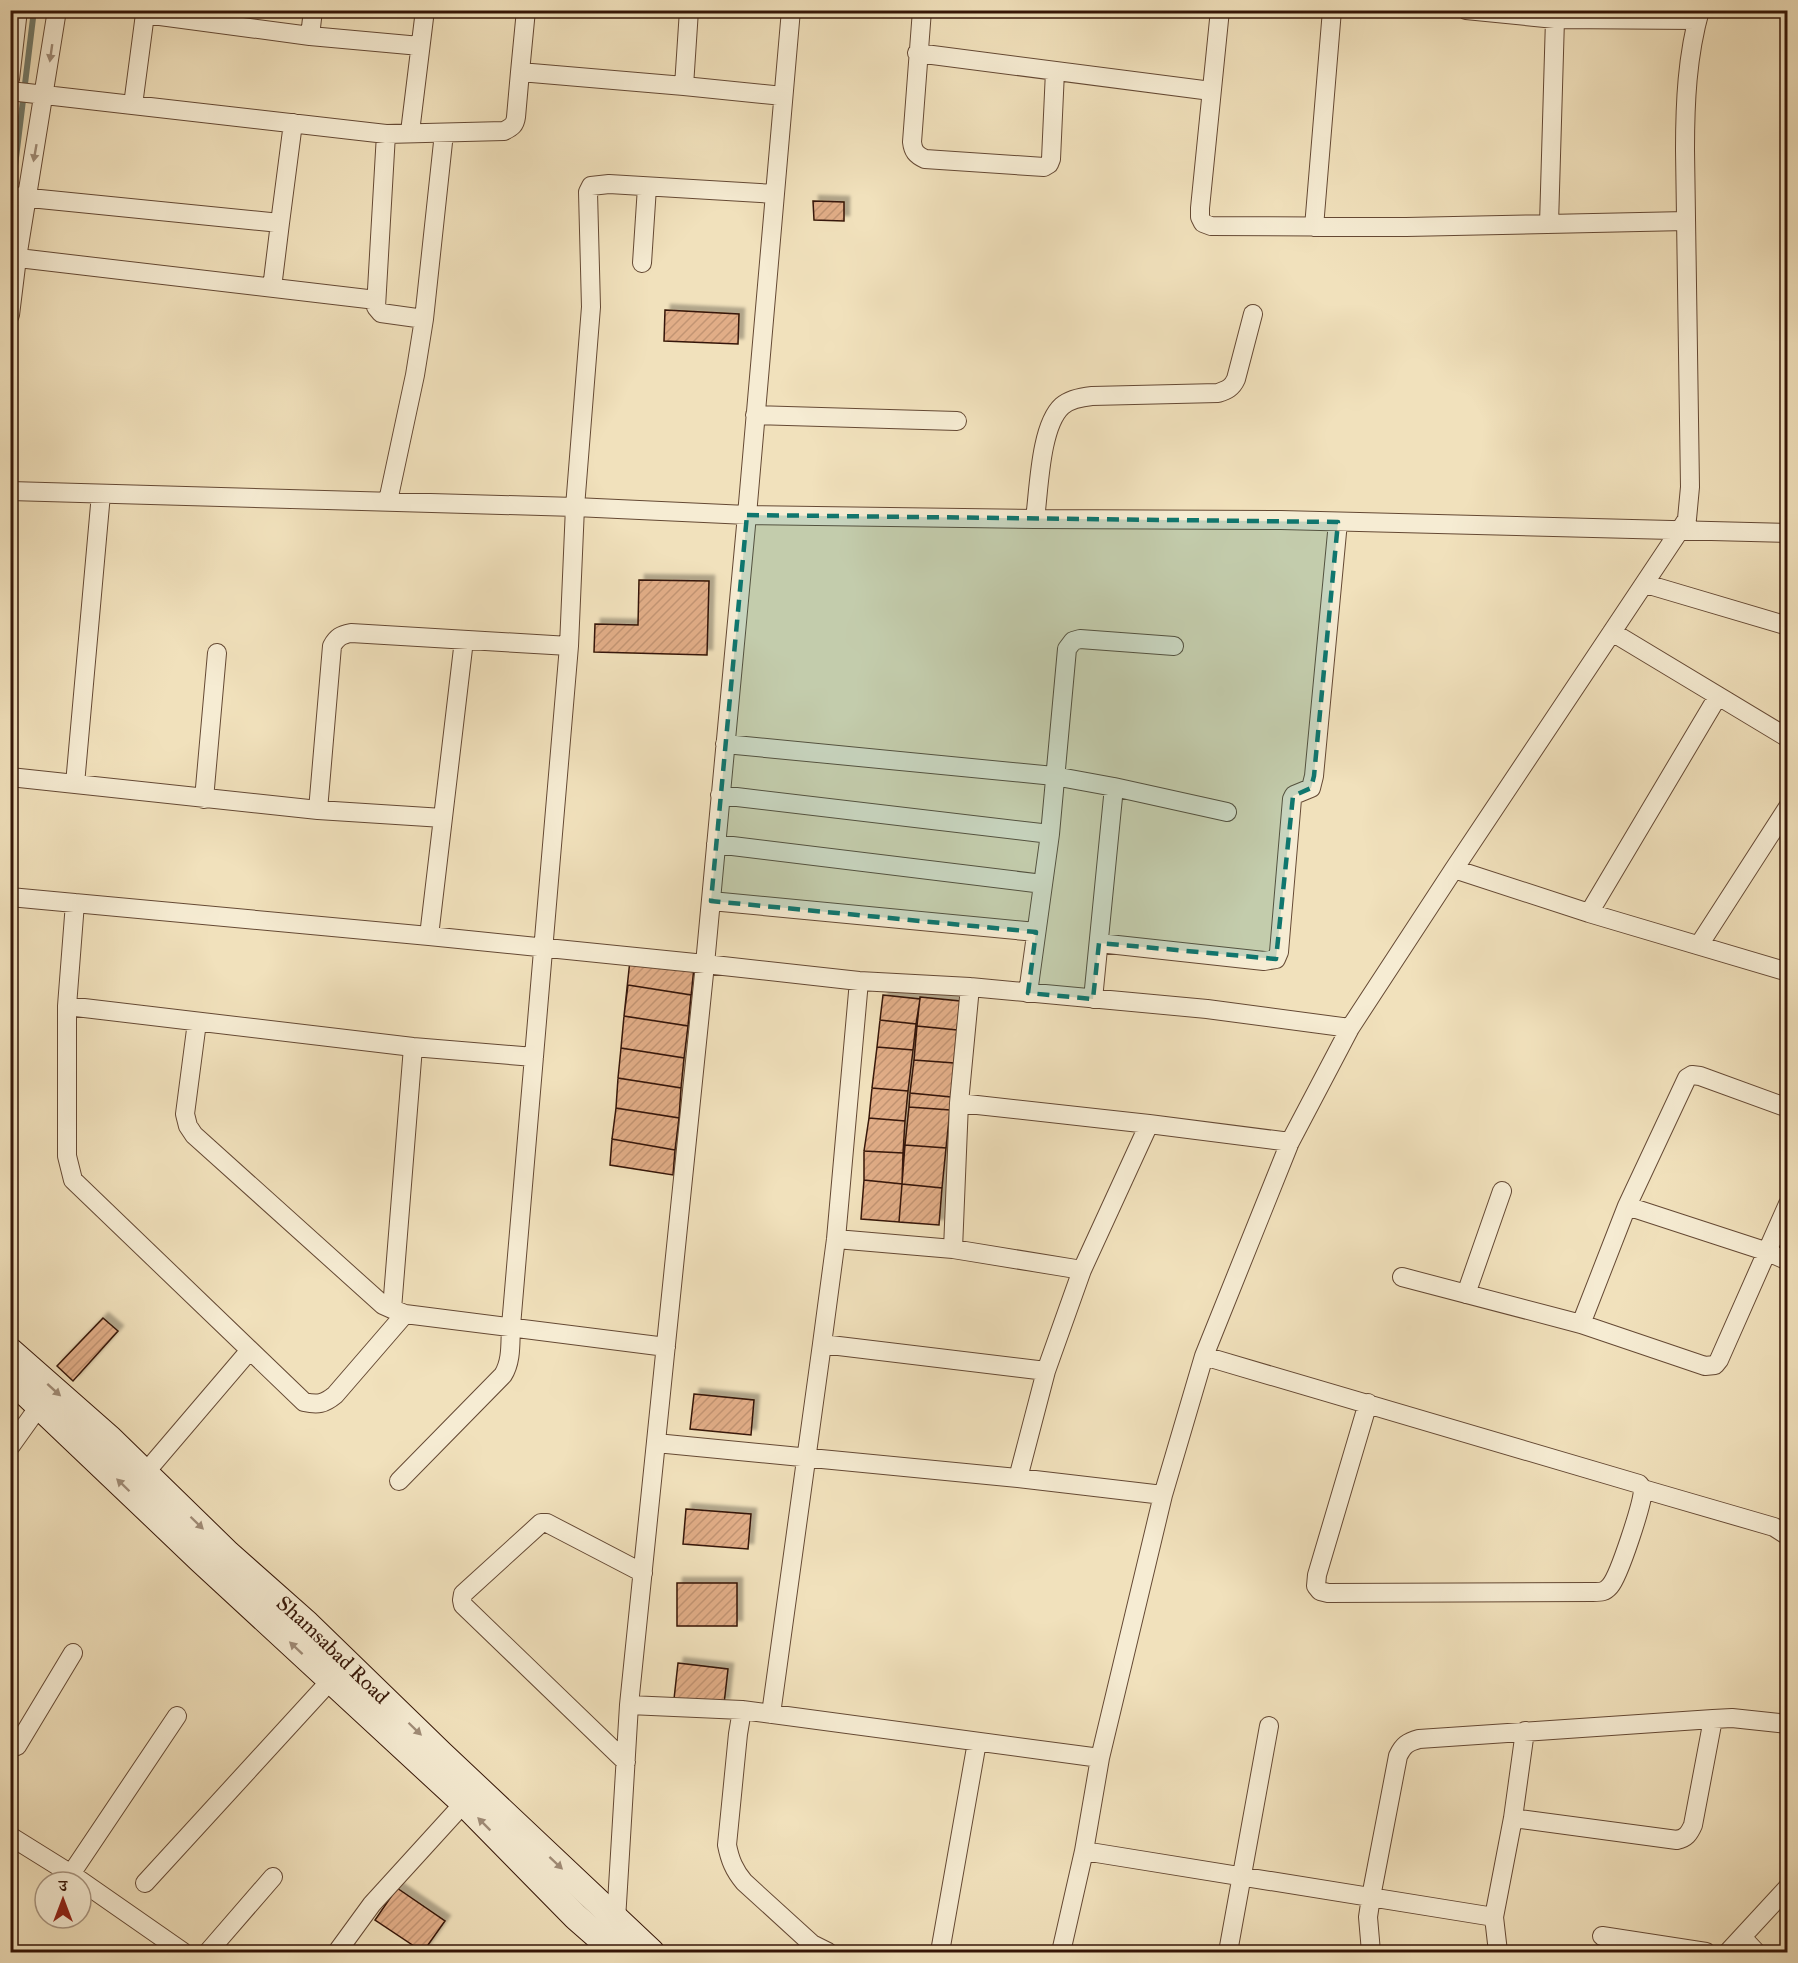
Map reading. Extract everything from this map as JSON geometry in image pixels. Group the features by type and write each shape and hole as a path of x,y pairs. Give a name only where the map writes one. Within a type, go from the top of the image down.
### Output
{"main road":[{"name":"Shamsabad Road","path":"10,1351 145,1473 228,1554 307,1624 449,1762 612,1938"},
{"name":"Shamsabad Road","path":"10,1378 201,1560 464,1803 576,1917 612,1938 651,1953"}],"street":[{"path":"10,315 19,197 42,95 57,10"},
{"path":"310,36 313,10"},
{"path":"410,132 425,10"},
{"path":"10,91 386,134 504,131 515,124 526,10"},
{"path":"684,86 689,10"},
{"path":"612,1938 629,1705 705,964 791,10"},
{"path":"922,10 912,142 917,156 925,159 1044,167 1049,164 1055,71"},
{"path":"1220,10 1200,208 1203,223 1211,226 1314,227 1686,221"},
{"path":"1314,227 1332,10"},
{"path":"1060,1953 1084,1851 1100,1758 1163,1495 1204,1356 1290,1142 1350,1028 1687,519 1690,486 1686,94 1698,15 1555,19 1466,10"},
{"path":"133,105 145,12 310,36 420,46"},
{"path":"10,80 15,19"},
{"path":"1549,224 1555,19"},
{"path":"917,53 1211,91"},
{"path":"520,72 783,96"},
{"path":"272,288 293,123"},
{"path":"388,501 415,375 424,319 444,133"},
{"path":"386,134 376,307 381,313 424,319"},
{"path":"399,1481 508,1368 569,646 575,507 591,307 588,192 595,184 775,194"},
{"path":"642,263 647,187"},
{"path":"19,197 280,223"},
{"path":"14,258 376,300"},
{"path":"1035,519 1046,433 1062,406 1076,398 1092,396 1218,393 1227,390 1236,378 1253,314"},
{"path":"755,415 957,421"},
{"path":"10,491 575,507 747,515 1338,522 1788,534"},
{"path":"75,784 101,494"},
{"path":"1099,943 1263,961 1276,959 1280,952 1292,799 1294,795 1311,788 1314,776 1338,522"},
{"path":"1646,584 1788,626"},
{"path":"1612,632 1788,738"},
{"path":"318,810 332,646 341,635 351,633 569,646"},
{"path":"1028,993 1050,834 1068,649 1073,641 1080,639 1174,646"},
{"path":"429,936 464,640"},
{"path":"204,799 217,653"},
{"path":"1589,913 1718,696"},
{"path":"725,744 1054,776 1227,812"},
{"path":"10,777 318,810 443,818"},
{"path":"1093,999 1114,787"},
{"path":"720,795 1050,834"},
{"path":"1700,945 1785,816"},
{"path":"716,844 1043,884"},
{"path":"1454,869 1589,913 1788,972"},
{"path":"10,897 429,936 860,981 970,987 1207,1009 1350,1028"},
{"path":"711,901 1036,932"},
{"path":"75,903 67,1006 67,1156 73,1180 304,1402 316,1405 326,1403 335,1395 399,1311 412,1047"},
{"path":"771,1714 836,1239 860,981"},
{"path":"953,1249 958,1103 970,987"},
{"path":"67,1006 412,1047 534,1057"},
{"path":"197,1022 185,1114 188,1126 194,1135 383,1305 399,1311 666,1347"},
{"path":"1581,1324 1627,1206 1687,1077 1700,1076 1788,1108"},
{"path":"958,1103 1290,1142"},
{"path":"1018,1478 1046,1371 1082,1270 1149,1124"},
{"path":"1466,1293 1502,1191"},
{"path":"1402,1277 1581,1324 1705,1366 1715,1365 1788,1204"},
{"path":"1627,1206 1768,1252 1788,1261"},
{"path":"836,1239 953,1249 1082,1270"},
{"path":"822,1344 1046,1371"},
{"path":"145,1473 250,1350"},
{"path":"1204,1356 1634,1481 1643,1489 1787,1532"},
{"path":"1368,1403 1317,1575 1316,1586 1320,1591 1328,1593 1603,1592 1613,1582 1640,1510 1643,1489"},
{"path":"10,1447 40,1405"},
{"path":"656,1443 1018,1478 1163,1495"},
{"path":"626,1762 464,1605 462,1600 463,1594 541,1523 548,1523 643,1573"},
{"path":"13,1748 73,1653"},
{"path":"145,1883 331,1680"},
{"path":"629,1705 742,1710 1100,1758"},
{"path":"742,1710 727,1845 729,1859 744,1882 812,1944 828,1953"},
{"path":"74,1870 177,1716"},
{"path":"1371,1953 1368,1917 1371,1897 1398,1756 1402,1747 1408,1742 1419,1739 1525,1731 1732,1718 1788,1724"},
{"path":"1513,1818 1683,1839 1689,1834 1693,1825 1713,1719"},
{"path":"1228,1953 1269,1726"},
{"path":"1498,1953 1494,1917 1513,1818 1525,1731"},
{"path":"940,1953 977,1742"},
{"path":"337,1953 372,1904 464,1803"},
{"path":"10,1836 65,1870"},
{"path":"1084,1851 1494,1917"},
{"path":"208,1953 273,1877"},
{"path":"1728,1953 1788,1887"},
{"path":"93,1890 180,1952"},
{"path":"1742,1937 1756,1953"},
{"path":"1608,1942 1706,1953"}],"highlighted area":[{"path":"747,515 1338,522 1314,776 1311,788 1293,796 1276,959 1099,943 1093,999 1028,993 1036,932 711,901"}],"building":[{"path":"813,201 844,202 844,221 814,220"},
{"path":"665,310 739,314 738,344 664,341"},
{"path":"639,580 709,581 707,655 594,652 595,624 638,625"},
{"path":"630,960 694,967 688,1026 624,1016"},
{"path":"628,985 691,995 688,1026 624,1016"},
{"path":"883,995 920,999 916,1024 880,1020"},
{"path":"920,997 960,1001 957,1030 917,1026"},
{"path":"624,1016 688,1026 684,1058 621,1048"},
{"path":"880,1020 916,1024 913,1050 877,1047"},
{"path":"917,1026 957,1030 954,1063 914,1060"},
{"path":"877,1047 913,1050 908,1091 872,1088"},
{"path":"621,1048 684,1058 681,1088 618,1078"},
{"path":"914,1060 954,1063 951,1097 910,1093"},
{"path":"618,1078 681,1088 679,1118 616,1108"},
{"path":"872,1088 908,1091 905,1121 869,1118"},
{"path":"910,1093 951,1097 950,1110 909,1107"},
{"path":"909,1107 950,1110 946,1148 905,1145"},
{"path":"616,1108 679,1118 675,1150 612,1139"},
{"path":"869,1118 905,1121 903,1153 864,1151"},
{"path":"612,1139 675,1150 673,1175 610,1165"},
{"path":"905,1145 946,1148 942,1188 902,1184"},
{"path":"864,1151 903,1153 902,1184 864,1180"},
{"path":"864,1180 902,1184 899,1222 861,1219"},
{"path":"902,1184 942,1188 939,1225 899,1222"},
{"path":"103,1318 118,1331 73,1381 57,1366"},
{"path":"694,1394 754,1400 751,1435 690,1429"},
{"path":"686,1509 751,1514 748,1549 683,1544"},
{"path":"677,1583 737,1583 737,1626 677,1626"},
{"path":"678,1663 728,1669 724,1704 674,1699"},
{"path":"397,1888 445,1921 423,1952 375,1920"}],"waterway":[{"path":"10,207 34,10"}]}
